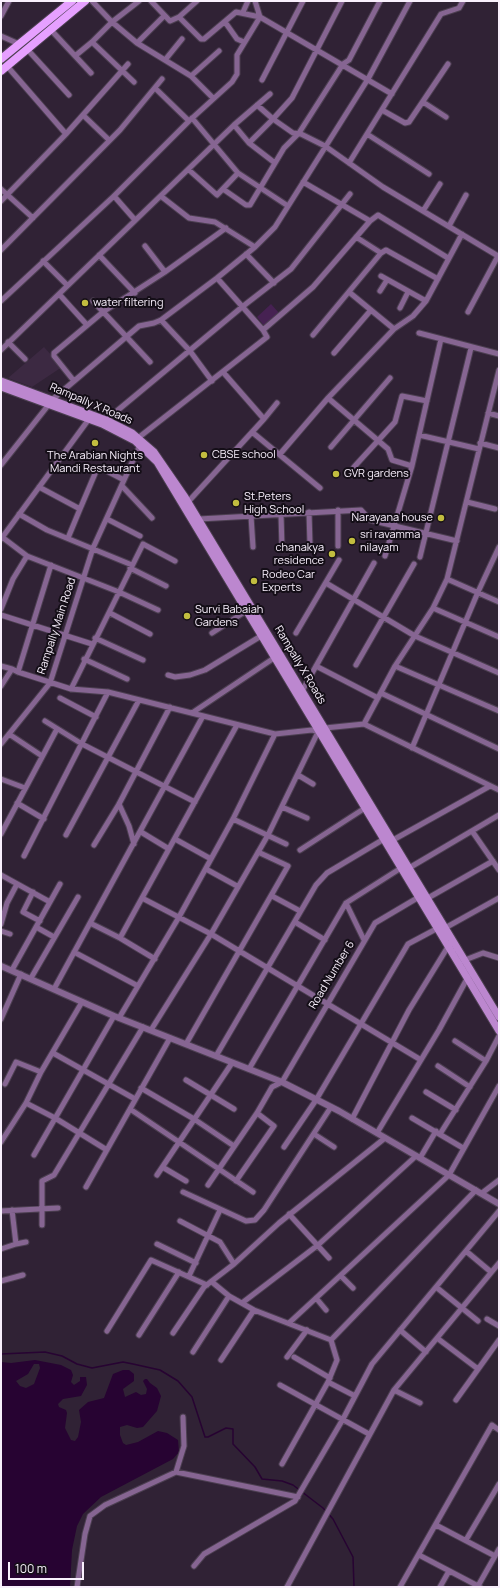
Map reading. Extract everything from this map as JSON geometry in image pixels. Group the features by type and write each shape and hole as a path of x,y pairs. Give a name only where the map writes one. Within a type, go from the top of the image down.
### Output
{"main road":[{"path":"1,58 72,1"},
{"path":"4,69 85,1"},
{"name":"Rampally X Roads","path":"1,381 51,401 106,420 154,452 199,519 302,691 320,730"},
{"name":"Rampally X Roads","path":"1,387 51,401 108,427 139,442 157,462 274,658 393,840 428,898 442,928 497,1009 499,1017"},
{"path":"320,730 401,868 442,928 449,945 499,1031"}],"street":[{"path":"1,16 9,1"},
{"path":"92,1 112,22 137,43 191,76 213,98"},
{"path":"75,56 112,22 139,1"},
{"path":"152,1 170,21 179,17 197,1"},
{"path":"243,12 248,1"},
{"path":"1,301 114,196 190,120 235,78 237,74 237,56 260,17 255,1"},
{"path":"262,80 303,1"},
{"path":"249,143 297,91 342,1"},
{"path":"223,189 248,206 288,143 299,133 343,64 349,60 380,1"},
{"path":"1,465 51,401 74,381 139,326 161,320 217,278 256,247 275,227 368,79 410,1"},
{"path":"349,164 441,14 459,8 463,1"},
{"path":"179,17 201,39 206,38 236,12 243,12 260,17 343,64 392,94"},
{"path":"137,43 164,16"},
{"path":"225,22 237,39 244,42"},
{"path":"51,30 91,73"},
{"path":"1,36 19,44"},
{"path":"165,60 182,39"},
{"path":"92,42 134,82"},
{"path":"27,49 69,95"},
{"path":"191,76 219,51"},
{"path":"1,201 66,134 128,64"},
{"path":"382,110 407,123 448,64"},
{"path":"4,69 66,134"},
{"path":"1,250 110,140 162,79"},
{"path":"155,88 190,120 238,173 288,206"},
{"path":"1,350 59,294 67,284 215,146 234,125 270,94"},
{"path":"422,102 446,117"},
{"path":"257,105 293,133 299,133 325,146 384,188 498,256 468,312"},
{"path":"83,115 110,140"},
{"path":"234,125 249,143 275,163"},
{"path":"367,134 429,174"},
{"path":"189,170 214,194 219,194 238,173"},
{"path":"303,182 370,221"},
{"path":"423,211 440,184"},
{"path":"1,189 34,218"},
{"path":"106,420 242,307 290,270 350,194"},
{"path":"114,196 135,220"},
{"path":"449,226 466,196"},
{"path":"162,197 189,218 215,222 256,247"},
{"path":"263,330 313,288 356,236 378,215 448,258"},
{"path":"74,381 54,354 103,312 135,293 226,228"},
{"path":"280,454 328,398 394,329 413,316 426,301 462,234"},
{"path":"356,236 381,253"},
{"path":"145,246 165,272"},
{"path":"312,335 381,253 386,250 438,279"},
{"path":"246,254 274,282"},
{"path":"99,255 135,293"},
{"path":"43,261 67,284"},
{"path":"381,276 426,301"},
{"path":"139,442 267,337 263,330 217,278"},
{"path":"380,291 387,280"},
{"path":"349,292 394,329"},
{"path":"400,308 408,292"},
{"path":"59,294 87,325"},
{"path":"93,301 150,362"},
{"path":"334,353 371,310"},
{"path":"161,320 190,351 212,381"},
{"path":"419,333 471,348 499,354"},
{"path":"385,556 395,527 412,466 441,339"},
{"path":"8,342 25,359"},
{"path":"420,556 471,348"},
{"path":"364,724 395,666 433,608 447,579 467,502 480,443 497,386 499,370"},
{"path":"223,372 264,419"},
{"path":"331,446 390,378"},
{"path":"354,467 395,422 402,396 427,401"},
{"path":"328,398 388,449 392,460 412,466"},
{"path":"188,502 277,403"},
{"path":"488,413 499,416"},
{"path":"88,419 2,538 28,556 83,577 158,610"},
{"path":"252,432 320,488"},
{"path":"419,435 479,449"},
{"name":"Rampally Main Road","path":"1,744 50,682 93,548 122,486 139,442"},
{"path":"480,443 499,448"},
{"path":"68,538 97,468 101,468 124,480"},
{"path":"122,486 152,518"},
{"path":"39,487 80,509"},
{"path":"467,502 495,509"},
{"path":"199,519 338,510 361,510 370,520 457,541"},
{"path":"338,510 338,546"},
{"path":"309,512 310,545"},
{"path":"19,514 47,530 93,548 131,566 166,586"},
{"path":"281,514 282,548"},
{"path":"251,516 253,547"},
{"path":"107,519 140,536"},
{"path":"71,689 84,659 110,612 143,544 175,561"},
{"path":"412,748 452,652 499,547"},
{"path":"1,609 13,579 28,556"},
{"path":"296,633 339,560"},
{"path":"493,561 499,563"},
{"path":"302,691 374,563"},
{"path":"356,665 414,564"},
{"path":"18,672 51,565"},
{"path":"447,579 499,602"},
{"path":"326,583 415,636 499,673"},
{"path":"433,608 499,637"},
{"path":"110,612 150,634"},
{"path":"212,633 246,612"},
{"path":"1,615 92,644"},
{"path":"168,675 175,677 190,675 205,670 261,636"},
{"path":"95,638 143,660"},
{"path":"192,713 274,658"},
{"path":"84,659 127,679"},
{"path":"1,666 71,689 108,692 275,734 364,724 499,790"},
{"path":"316,666 379,696 499,749"},
{"path":"395,666 499,711"},
{"path":"1,686 12,669"},
{"path":"24,856 108,692"},
{"path":"60,698 96,717"},
{"path":"66,835 140,700"},
{"path":"94,845 119,804 170,707"},
{"path":"54,989 203,716"},
{"path":"45,721 82,744 195,802"},
{"path":"120,938 237,725"},
{"path":"1,834 57,729"},
{"path":"151,1030 211,934 237,886 268,835 320,730"},
{"path":"9,734 42,756"},
{"path":"34,1155 82,1070 155,959 233,819 275,734"},
{"path":"298,776 313,784"},
{"path":"1,779 25,788"},
{"path":"393,840 490,786"},
{"path":"18,803 44,818"},
{"path":"119,804 129,826 134,844"},
{"path":"282,807 307,818"},
{"path":"300,850 366,808"},
{"path":"409,868 499,815"},
{"path":"233,819 286,844"},
{"path":"472,831 499,870"},
{"path":"141,832 169,849"},
{"path":"174,839 211,858"},
{"path":"216,1056 316,885 327,873 384,839"},
{"path":"186,1044 288,866 258,852"},
{"path":"428,898 492,860"},
{"path":"206,868 237,886"},
{"path":"249,1069 346,903 401,868"},
{"path":"1,876 50,902"},
{"path":"1,924 7,903 17,884"},
{"path":"12,970 60,884"},
{"path":"33,892 23,912 40,921"},
{"path":"272,896 300,911"},
{"name":"Road Number 6","path":"208,1185 257,1113 272,1087 282,1082 326,1003 375,923 419,896"},
{"path":"31,978 78,897"},
{"path":"142,898 211,934 421,1060"},
{"path":"284,1147 316,1100 408,944 499,898"},
{"path":"346,903 364,940"},
{"path":"295,922 325,940"},
{"path":"90,923 120,938 155,959"},
{"path":"36,927 54,937"},
{"path":"1,931 10,934"},
{"path":"352,1119 392,1042 449,945"},
{"path":"74,952 138,986"},
{"path":"465,960 483,953 499,958"},
{"path":"1,966 117,1017 282,1082 331,1107 499,1204"},
{"path":"1,1019 21,974"},
{"path":"377,1133 421,1060 468,977"},
{"path":"1,1142 26,1103 41,1072 82,1002"},
{"path":"42,1225 42,1181 54,1175 143,1027"},
{"path":"242,1303 318,1245 418,1157 456,1110 499,1036"},
{"path":"86,1186 170,1038"},
{"path":"455,1041 486,1060"},
{"path":"53,1053 135,1098"},
{"path":"5,1084 16,1062 41,1072"},
{"path":"157,1175 164,1168 179,1141 232,1063"},
{"path":"438,1066 470,1087"},
{"path":"186,1080 210,1096 234,1109"},
{"path":"289,1323 342,1276 449,1175 499,1086"},
{"path":"142,1088 194,1119 234,1146"},
{"path":"426,1092 456,1110"},
{"path":"26,1103 55,1118 107,1150"},
{"path":"183,1192 246,1221 255,1220 264,1210 331,1107"},
{"path":"130,1109 253,1192"},
{"path":"236,1181 274,1126 257,1113"},
{"path":"412,1118 463,1148"},
{"path":"1,1128 8,1130"},
{"path":"314,1134 334,1147"},
{"path":"173,1333 207,1285 234,1264 289,1214 385,1138"},
{"path":"164,1168 186,1181"},
{"path":"482,1193 499,1180"},
{"path":"331,1340 476,1190"},
{"path":"1,1211 58,1208"},
{"path":"12,1210 16,1244"},
{"path":"189,1276 220,1210"},
{"path":"194,1566 204,1554 287,1507 298,1497 343,1419 372,1364 499,1211"},
{"path":"289,1214 329,1258"},
{"path":"180,1221 220,1242 234,1264"},
{"path":"1,1249 26,1242"},
{"path":"156,1244 196,1263"},
{"path":"466,1251 491,1272"},
{"path":"107,1331 150,1261 153,1260 207,1285"},
{"path":"287,1587 394,1390 499,1263"},
{"path":"139,1335 179,1272"},
{"path":"1,1281 24,1275"},
{"path":"342,1276 353,1288"},
{"path":"212,1282 229,1296 254,1310 331,1340 338,1360 329,1380 282,1464"},
{"path":"436,1287 478,1321"},
{"path":"193,1352 229,1296"},
{"path":"316,1298 326,1310"},
{"path":"221,1360 254,1310"},
{"path":"487,1319 499,1326"},
{"path":"287,1357 306,1330"},
{"path":"400,1330 426,1352"},
{"path":"437,1338 478,1369"},
{"path":"456,1400 499,1340"},
{"path":"294,1357 355,1396"},
{"path":"280,1385 369,1434"},
{"path":"394,1390 420,1403"},
{"path":"176,1472 184,1446 183,1417"},
{"path":"400,1587 492,1425 499,1430"},
{"path":"77,1587 85,1534 90,1516 105,1505 176,1472 298,1497"},
{"path":"466,1540 499,1484"},
{"path":"436,1525 495,1556"},
{"path":"419,1555 479,1586 499,1549"},
{"path":"440,1587 449,1571"}],"shaded area":[{"path":"271,304 279,313 264,326 257,317"},
{"path":"44,347 62,367 32,387 8,378"},
{"path":"35,1360 61,1365 71,1370 73,1375 71,1382 74,1385 80,1381 80,1377 86,1377 87,1385 81,1396 63,1399 58,1404 59,1407 66,1410 65,1428 71,1440 75,1441 78,1437 81,1422 79,1410 88,1402 104,1398 113,1374 123,1370 129,1370 134,1374 134,1381 123,1389 125,1397 136,1392 141,1395 146,1394 147,1389 143,1381 145,1379 157,1388 161,1396 157,1411 143,1427 137,1428 127,1425 120,1427 120,1435 123,1443 126,1445 138,1442 158,1431 167,1433 178,1440 179,1452 173,1459 101,1497 83,1514 77,1526 72,1550 70,1587 1,1587 1,1362 11,1363","holes":["34,1364 39,1364 40,1368 34,1384 26,1388 20,1386 16,1381 28,1374"]}],"waterway":[{"path":"1,1354 45,1352 62,1356 77,1364 92,1368 123,1362 160,1370 178,1381 192,1397 205,1437 226,1428 233,1429 233,1444 255,1467 262,1479 282,1481 293,1485 323,1508 333,1519 353,1557 354,1587"}],"place":[{"name":"water filtering","path":"85,303"},
{"name":"The Arabian Nights Mandi Restaurant","path":"95,443"},
{"name":"CBSE school","path":"204,455"},
{"name":"GVR gardens","path":"336,474"},
{"name":"St.Peters High School","path":"236,503"},
{"name":"Narayana house","path":"441,518"},
{"name":"sri ravamma nilayam","path":"352,541"},
{"name":"chanakya residence","path":"332,554"},
{"name":"Rodeo Car Experts","path":"254,581"},
{"name":"Survi Babaiah Gardens","path":"187,616"}]}
